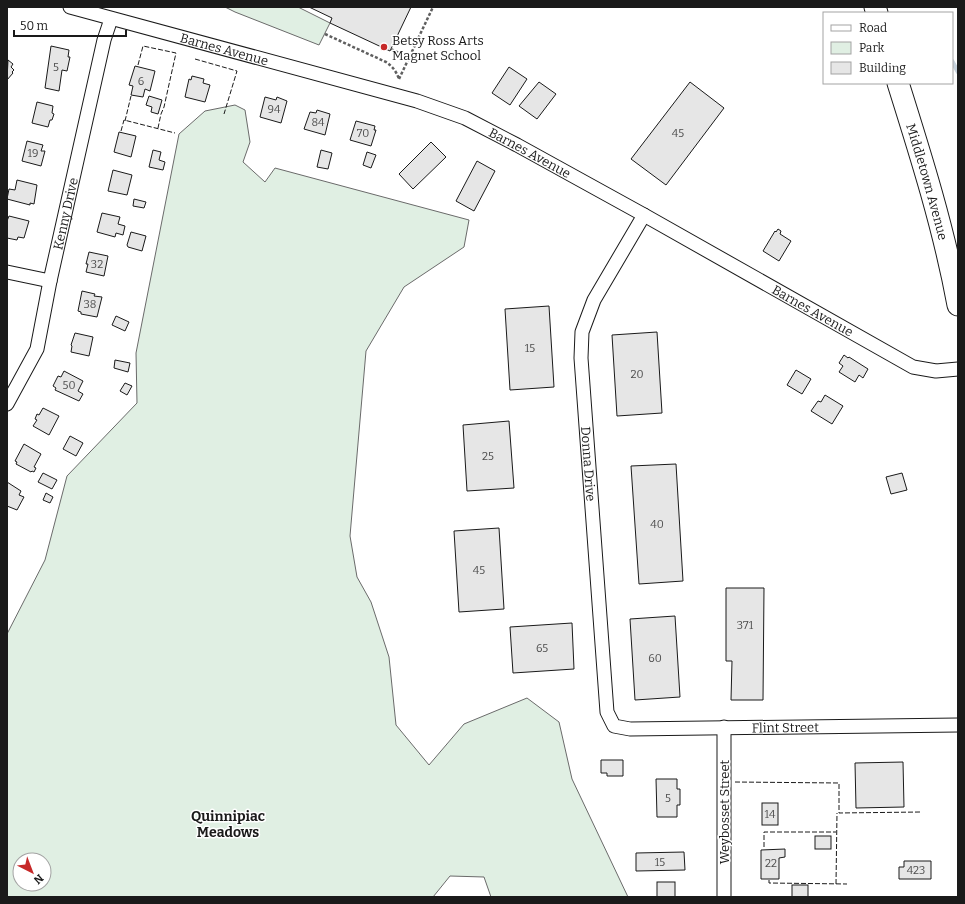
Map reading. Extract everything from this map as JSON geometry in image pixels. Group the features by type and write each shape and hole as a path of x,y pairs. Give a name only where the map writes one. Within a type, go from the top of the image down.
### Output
{"main road":[{"name":"Middletown Avenue","path":"898,84 947,252 958,305"}],"street":[{"name":"Barnes Avenue","path":"70,7 417,101 465,118 644,215 913,367 936,371 958,369"},
{"name":"Kenny Drive","path":"7,404 36,349 104,40 111,19"},
{"name":"Donna Drive","path":"614,726 607,712 581,358 582,332 594,300 644,215"},
{"path":"7,272 50,281"},
{"name":"Flint Street","path":"614,726 630,729 958,725"},
{"name":"Weybosset Street","path":"724,727 724,897"}],"path":[{"path":"325,34 386,62 392,66 399,79 433,7"},
{"path":"391,49 409,58"}],"green space":[{"path":"225,7 298,7 330,23 319,45"},
{"path":"235,105 245,110 250,142 243,162 265,182 275,168 469,220 464,247 404,287 366,351 350,536 357,577 371,602 389,657 396,725 429,765 464,724 527,698 559,722 572,779 628,897 491,897 484,877 450,876 433,897 7,897 7,634 45,560 67,476 137,403 136,353 179,134 205,111"}],"building":[{"path":"309,7 411,7 390,51 330,23 332,18"},
{"path":"51,46 69,50 68,57 70,57 67,71 62,70 59,91 45,88"},
{"path":"8,60 13,64 11,67 14,70 7,80"},
{"path":"135,66 155,71 150,91 145,89 143,97 131,95 133,86 129,85"},
{"path":"509,67 527,79 510,105 492,93"},
{"path":"192,76 204,79 203,83 210,85 205,102 185,97 189,79 191,80"},
{"path":"539,82 556,94 537,119 519,106"},
{"path":"690,82 724,108 666,185 631,159"},
{"path":"149,96 162,100 158,114 151,112 152,107 146,105"},
{"path":"265,97 276,100 277,97 287,101 281,123 260,117"},
{"path":"37,102 53,106 52,113 54,114 48,127 32,123"},
{"path":"317,110 330,114 325,135 304,129 310,112 316,113"},
{"path":"356,121 375,126 374,130 376,130 371,146 350,140"},
{"path":"119,132 136,136 131,157 114,152"},
{"path":"27,141 43,145 41,151 45,151 41,166 22,161"},
{"path":"431,142 446,157 413,189 399,174"},
{"path":"153,150 161,152 159,160 165,162 163,170 149,167"},
{"path":"321,150 332,153 328,169 317,167"},
{"path":"367,152 376,155 371,168 363,165"},
{"path":"477,161 495,171 474,211 456,201"},
{"path":"113,170 132,175 127,195 108,191"},
{"path":"17,180 37,185 34,204 30,203 30,205 7,199 9,189 15,190"},
{"path":"134,199 146,202 144,208 133,206"},
{"path":"102,213 120,217 118,224 125,226 123,235 116,233 115,237 97,232"},
{"path":"9,216 29,221 24,238 18,237 17,240 7,238 7,221"},
{"path":"778,229 781,231 780,234 791,241 779,261 763,251 775,231 776,232"},
{"path":"131,232 146,236 142,251 128,247 127,245"},
{"path":"89,252 108,256 104,276 86,272"},
{"path":"82,291 95,294 94,296 102,297 97,317 81,314 81,312 78,311"},
{"path":"549,306 554,387 510,390 505,309"},
{"path":"116,316 129,322 125,331 112,325"},
{"path":"657,332 662,413 617,416 612,335"},
{"path":"75,333 93,337 89,356 71,352 71,345"},
{"path":"844,355 868,369 863,378 859,375 855,382 839,372 843,366 839,363"},
{"path":"115,360 130,363 128,372 114,368"},
{"path":"796,370 811,379 802,394 787,385"},
{"path":"64,371 83,381 78,391 83,394 79,401 55,390 56,388 53,386 58,376 61,377"},
{"path":"125,383 132,386 127,395 120,391"},
{"path":"825,395 843,406 832,424 811,411 818,401 821,402"},
{"path":"43,408 59,416 49,435 33,426 37,420 35,419 37,414 39,415"},
{"path":"509,421 514,488 467,491 463,425"},
{"path":"70,436 83,443 76,456 63,449"},
{"path":"24,444 41,454 34,467 36,468 34,472 31,472 16,464 17,462 15,461"},
{"path":"676,464 683,581 639,584 631,466"},
{"path":"43,473 57,480 52,489 38,482"},
{"path":"902,473 907,490 891,494 886,477"},
{"path":"7,482 21,491 19,495 24,497 17,510 7,506"},
{"path":"46,493 53,497 50,503 43,500"},
{"path":"499,528 504,609 459,612 454,531"},
{"path":"726,588 764,588 763,700 731,700 732,661 726,661"},
{"path":"675,616 680,697 635,700 630,619"},
{"path":"572,623 574,669 513,673 510,627"},
{"path":"601,760 623,760 623,776 607,776 607,773 601,773"},
{"path":"903,762 904,807 856,808 855,763"},
{"path":"656,779 677,779 677,789 680,789 680,805 677,805 677,817 657,817"},
{"path":"762,803 778,803 778,825 762,825"},
{"path":"815,836 831,836 831,849 815,849"},
{"path":"785,849 785,857 779,858 779,879 761,879 761,850"},
{"path":"684,852 685,870 636,871 636,853"},
{"path":"904,861 931,861 931,879 899,879 899,867 904,867"},
{"path":"657,882 675,882 675,897 657,897"},
{"path":"792,885 808,885 808,897 792,897"}],"waterway":[{"path":"953,63 958,72"}],"fence":[{"path":"138,65 143,46 176,53 158,128"},
{"path":"195,59 237,71 224,114"},
{"path":"125,121 131,96"},
{"path":"121,131 124,120 175,133"},
{"path":"735,782 839,783 839,813 921,812"},
{"path":"836,884 837,813"},
{"path":"764,847 764,832 836,832"},
{"path":"769,880 769,883 847,884"}],"place":[{"name":"Betsy Ross Arts Magnet School","path":"384,47"}],"district":[{"name":"Quinnipiac Meadows","path":"228,824"}]}
